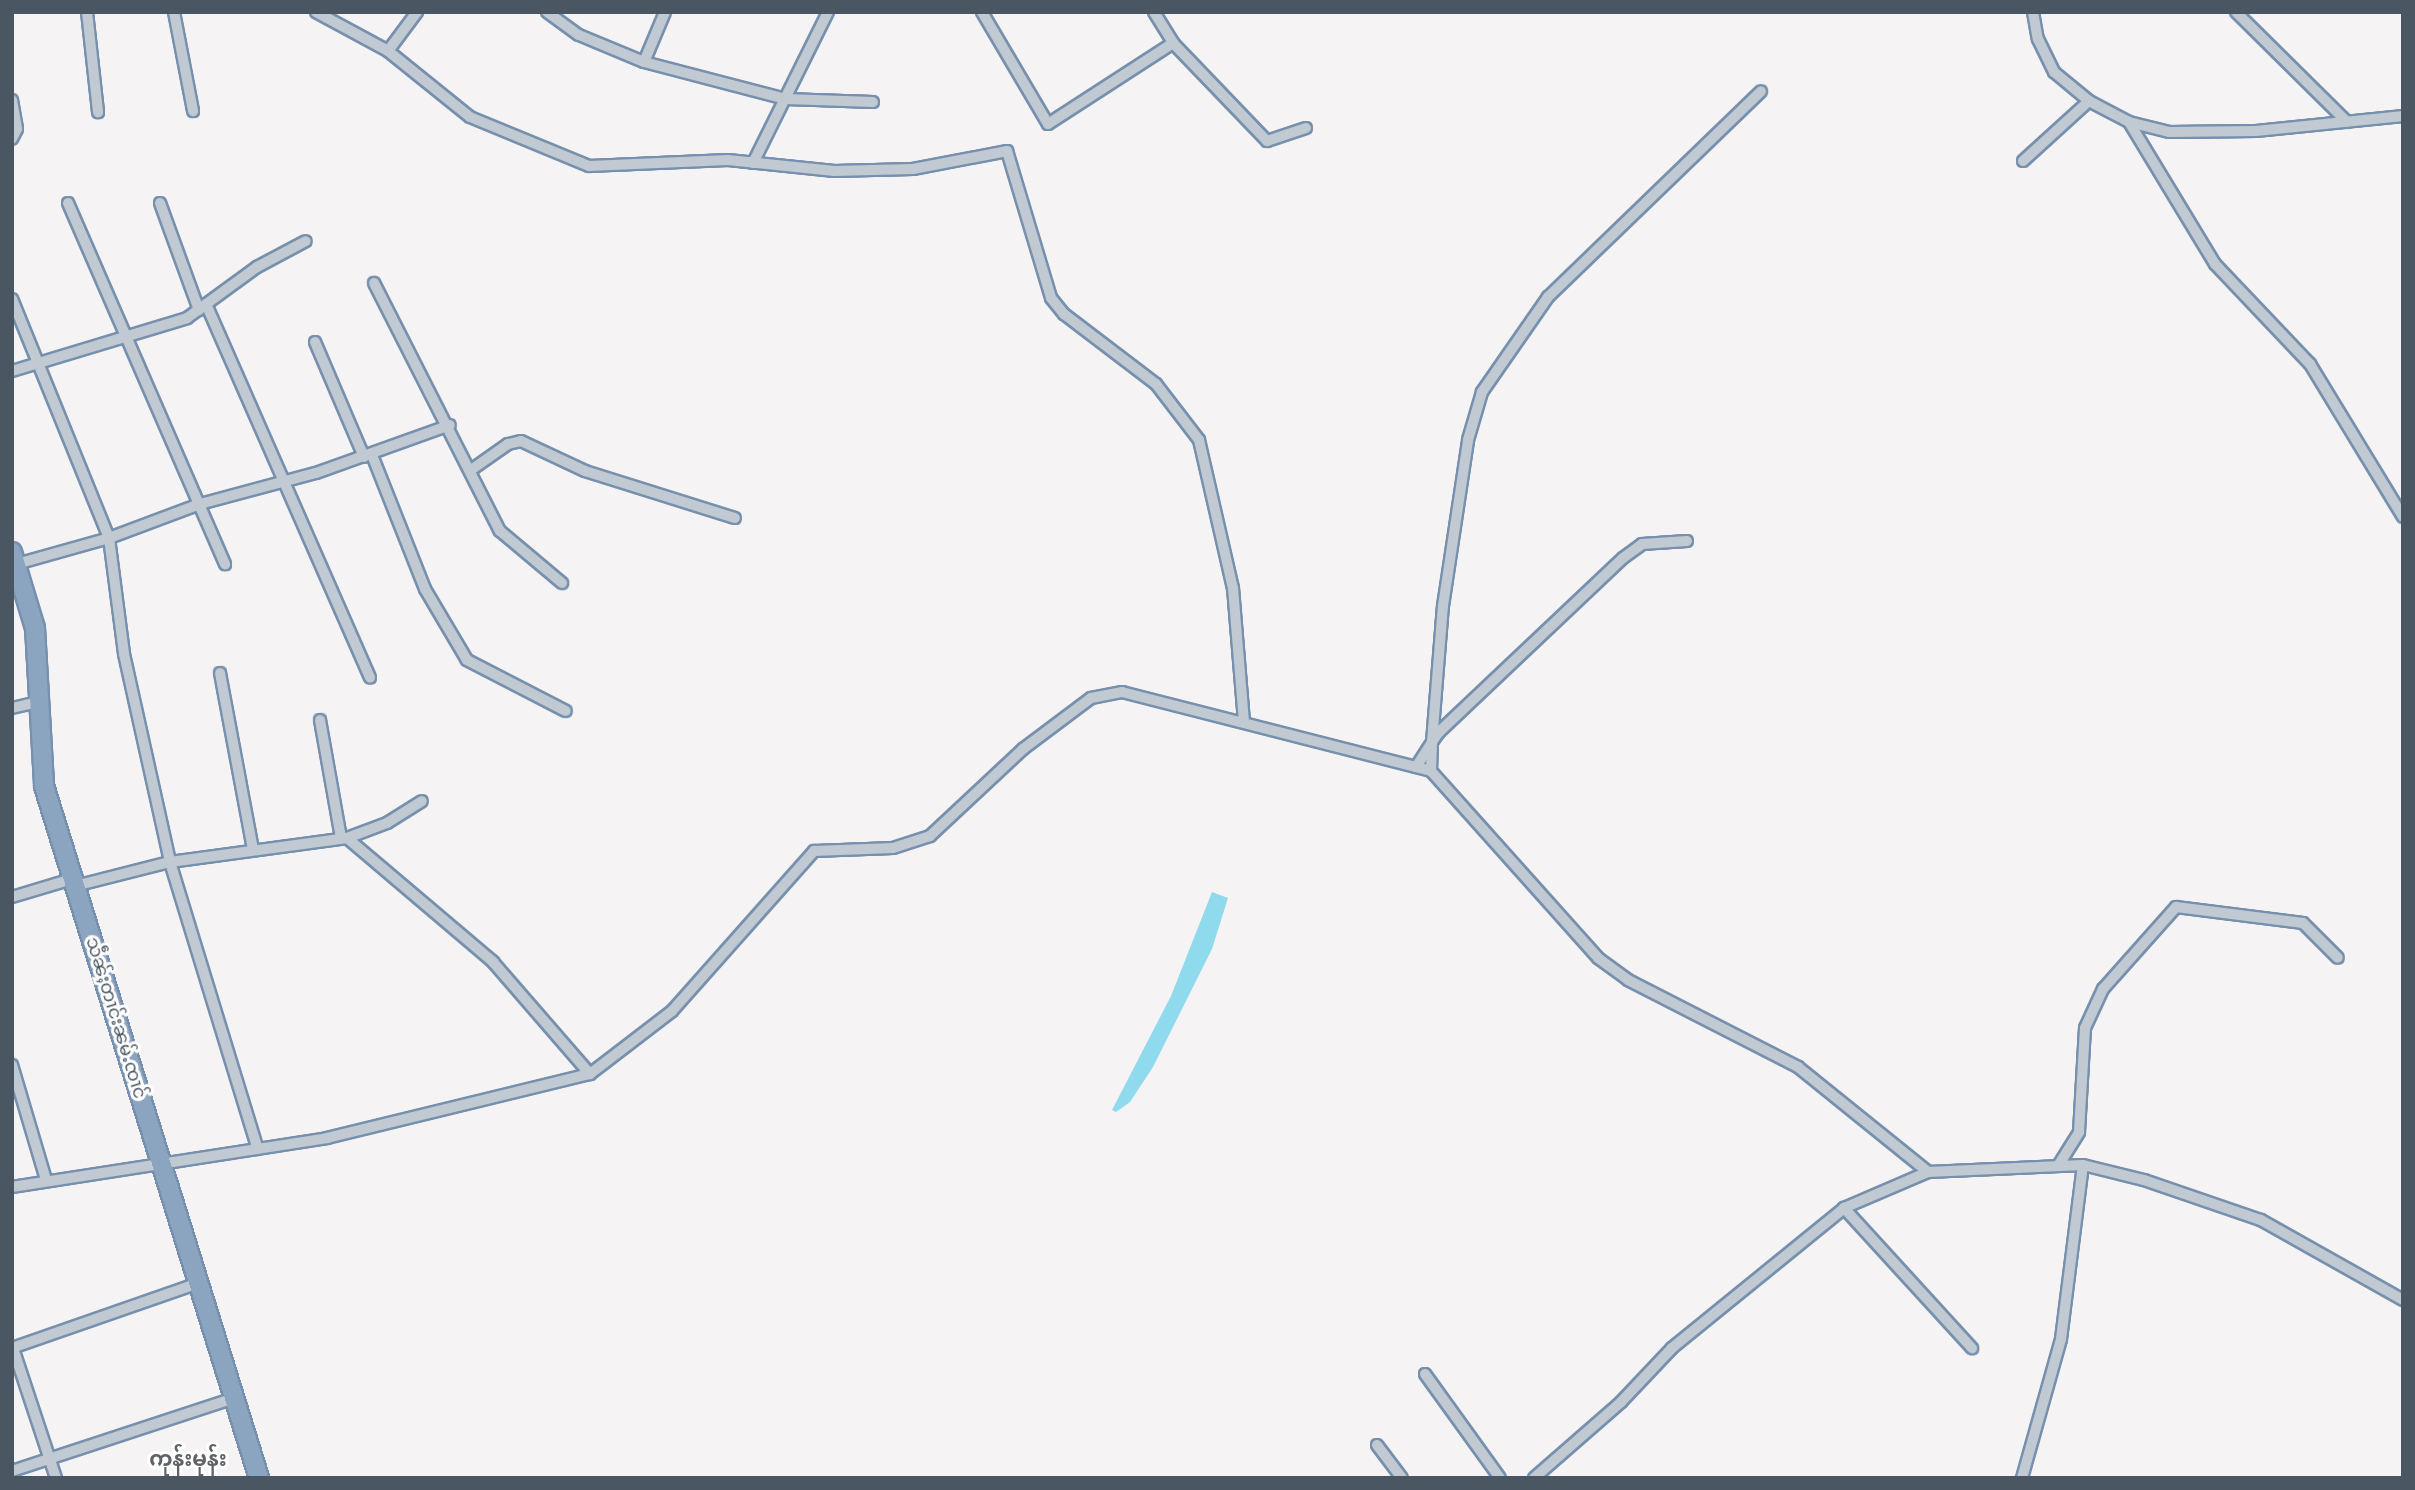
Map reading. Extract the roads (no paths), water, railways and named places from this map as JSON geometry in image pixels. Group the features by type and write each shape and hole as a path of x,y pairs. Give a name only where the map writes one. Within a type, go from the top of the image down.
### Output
{"highway":[{"name":"သဵၼ်ႈတၢင်းၼမ်ႉၸၢင်","path":"14,560 35,628 37,702 44,786 259,1478"}],"street":[{"path":"87,12 98,112"},
{"path":"174,12 192,111"},
{"path":"316,12 388,51 470,117 589,166 753,163 834,172 913,169 1007,151 1051,298 1064,314 1156,384 1199,440 1233,589 1244,721"},
{"path":"388,51 416,12"},
{"path":"547,12 579,35 644,62 786,99 873,102"},
{"path":"644,62 665,12"},
{"path":"753,163 828,12"},
{"path":"982,12 1048,124 1173,43"},
{"path":"1154,12 1173,43 1267,141 1306,128"},
{"path":"2033,12 2038,39 2054,72 2088,101 2129,122 2169,132 2347,122 2403,116"},
{"path":"2236,12 2347,122"},
{"path":"1431,771 1443,606 1468,440 1482,392 1548,297 1761,91"},
{"path":"12,100 17,130 12,139"},
{"path":"2023,160 2088,101"},
{"path":"2129,122 2215,264 2310,364 2403,517"},
{"path":"68,203 122,338 201,504 225,564"},
{"path":"160,204 203,307 286,481 370,678"},
{"path":"12,371 122,338 203,307 257,267 306,241"},
{"path":"374,283 450,425 500,531 562,583"},
{"path":"12,299 109,538 124,654 170,862 258,1149"},
{"path":"315,342 425,589 467,660 566,711"},
{"path":"14,560 109,538 201,504 368,456 450,425"},
{"path":"471,470 508,443 522,441 585,471 735,518"},
{"path":"1416,767 1432,742 1623,558 1642,544 1687,541"},
{"path":"220,673 253,850"},
{"path":"12,1187 327,1138 590,1074 672,1011 814,851 893,848 930,836 1023,749 1091,698 1122,692 1244,721 1431,771 1598,958 1629,980 1798,1066 1928,1172"},
{"path":"12,708 37,702"},
{"path":"320,720 344,838 494,962 590,1074"},
{"path":"12,897 170,862 344,838 387,823 422,801"},
{"path":"2058,1166 2079,1132 2085,1028 2103,989 2176,907 2303,923 2338,958"},
{"path":"12,1065 46,1180"},
{"path":"2022,1478 2061,1339 2082,1165"},
{"path":"1534,1478 1621,1402 1672,1348 1844,1208 1928,1172 2082,1165 2261,1220 2403,1300"},
{"path":"1844,1208 1972,1348"},
{"path":"56,1478 13,1348 198,1283"},
{"path":"1425,1374 1500,1478"},
{"path":"12,1471 234,1398"},
{"path":"1377,1445 1402,1478"}],"water":[{"path":"1212,892 1228,898 1212,949 1153,1067 1130,1102 1116,1112 1112,1110 1171,996"}],"district":[{"name":"ကုန်းမုန်း","path":"188,1459"}]}
